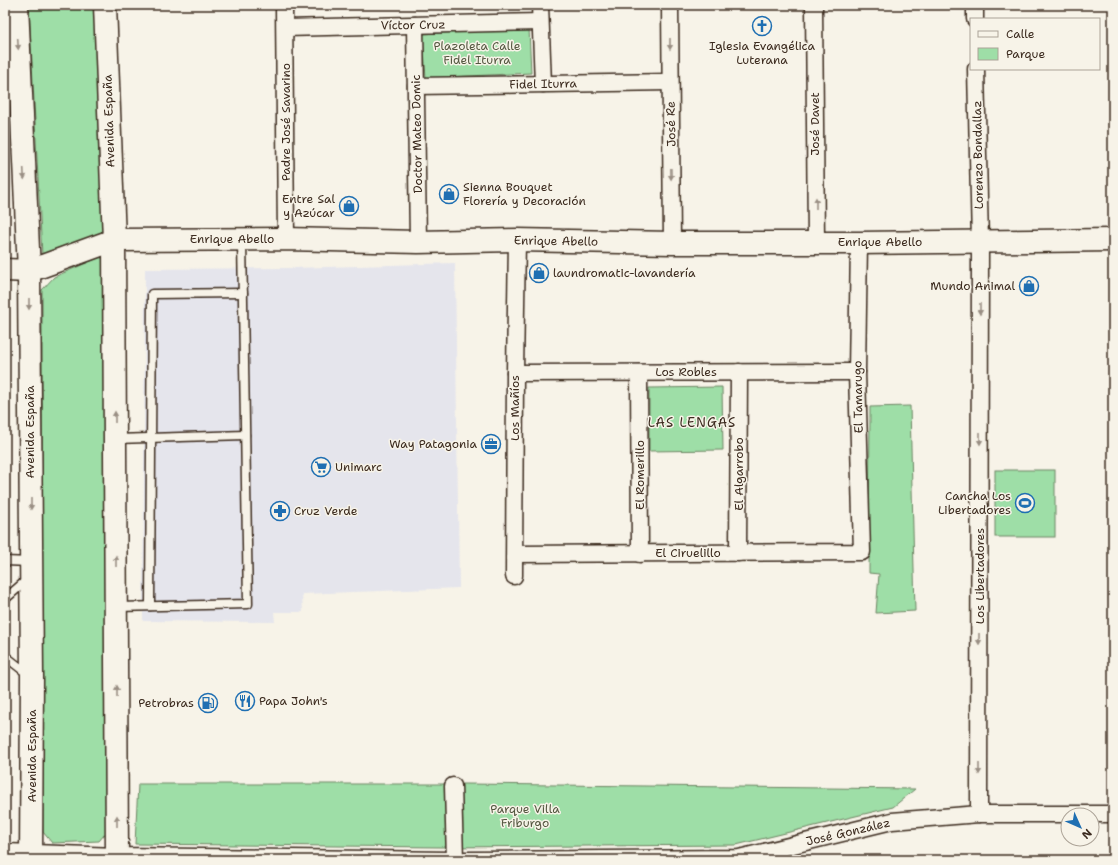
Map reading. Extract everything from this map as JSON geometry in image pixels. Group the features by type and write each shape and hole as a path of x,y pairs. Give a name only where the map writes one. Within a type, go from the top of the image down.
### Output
{"main road":[{"name":"Avenida España","path":"17,5 29,271 32,676 31,856"},
{"name":"Avenida España","path":"105,5 114,240 117,858"},
{"name":"Enrique Abello","path":"5,270 29,271 114,240 286,239 418,242 517,240 672,243 859,243 1113,240"}],"street":[{"name":"Padre José Savarino","path":"284,5 286,239"},
{"path":"540,5 544,84"},
{"name":"José Re","path":"670,5 672,243"},
{"name":"José Davet","path":"814,5 816,242"},
{"path":"975,5 975,18"},
{"name":"Víctor Cruz","path":"285,28 540,22"},
{"name":"Doctor Mateo Domic","path":"415,25 418,242"},
{"name":"Lorenzo Bondallaz","path":"976,70 980,242"},
{"name":"Fidel Iturra","path":"416,86 670,82"},
{"name":"Los Mañíos","path":"514,576 517,240"},
{"name":"Los Libertadores","path":"979,814 980,242"},
{"name":"El Tamarugo","path":"859,243 856,372 862,552"},
{"name":"El Algarrobo","path":"738,553 739,372"},
{"name":"Los Robles","path":"515,373 856,372"},
{"name":"El Romerillo","path":"639,373 640,554"},
{"name":"El Ciruelillo","path":"515,554 862,552"},
{"path":"454,786 455,860"},
{"name":"José González","path":"465,860 739,859 892,821 979,814 1113,814"},
{"path":"5,852 31,856 117,858 450,860"}],"lane":[{"path":"116,607 248,604 242,239"},
{"path":"150,606 152,294 243,292"},
{"path":"115,439 245,435"},
{"path":"5,561 31,569 5,599"},
{"path":"5,656 32,676"}],"shaded area":[{"path":"455,263 459,588 302,594 303,612 274,612 275,622 143,621 145,269 294,268"}],"green space":[{"path":"29,5 95,5 106,233 42,255"},
{"name":"Plazoleta Calle Fidel Iturra","path":"529,28 531,73 426,78 423,34"},
{"path":"100,257 108,262 109,829 99,841 52,843 43,832 42,290 54,277"},
{"path":"722,387 723,450 649,451 649,388"},
{"path":"910,406 915,611 876,613 879,574 869,573 870,407"},
{"name":"Cancha Los Libertadores","path":"995,470 1055,470 1055,537 995,537"},
{"name":"Parque Villa Friburgo","path":"138,784 467,784 915,789 893,807 736,845 440,847 135,844"}],"place":[{"name":"Iglesia Evangélica Luterana","path":"762,26"},
{"name":"Sienna Bouquet Florería y Decoración","path":"449,194"},
{"name":"Entre Sal y Azúcar","path":"349,206"},
{"name":"laundromatic-lavandería","path":"539,273"},
{"name":"Mundo Animal","path":"1029,286"},
{"name":"Way Patagonia","path":"491,444"},
{"name":"Unimarc","path":"321,467"},
{"name":"Cancha Los Libertadores","path":"1025,503"},
{"name":"Cruz Verde","path":"280,511"},
{"name":"Papa John's","path":"245,701"},
{"name":"Petrobras","path":"208,703"}],"district":[{"name":"LAS LENGAS","path":"692,422"}]}
